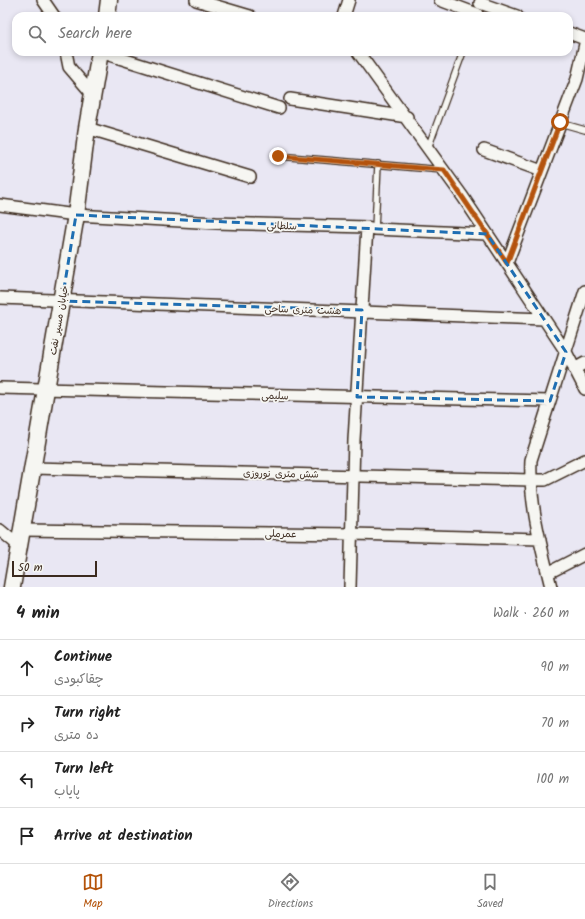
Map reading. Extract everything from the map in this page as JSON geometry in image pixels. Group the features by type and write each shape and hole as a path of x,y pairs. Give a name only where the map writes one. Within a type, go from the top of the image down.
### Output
{"street":[{"path":"43,0 51,12"},
{"path":"108,12 109,0"},
{"path":"196,0 236,12"},
{"path":"345,12 349,0"},
{"path":"440,0 498,12"},
{"path":"573,34 585,39"},
{"path":"507,263 577,79 585,44"},
{"path":"67,56 69,67 93,95"},
{"name":"خیابان مسیر نفت","path":"12,587 62,301 76,215 87,128 99,56"},
{"path":"113,56 279,108"},
{"path":"361,56 444,170 488,234 566,352 585,389"},
{"path":"290,99 406,117"},
{"path":"87,128 250,177"},
{"path":"484,150 542,171"},
{"name":"سلطانی","path":"0,205 76,215 216,223 371,228 488,234"},
{"path":"350,587 353,475 362,310 371,228"},
{"path":"551,587 540,539 530,480 531,460 585,291"},
{"name":"هشت متری ساحی","path":"0,298 362,310 544,319"},
{"path":"574,369 585,363"},
{"name":"سلیمی","path":"0,388 550,401"},
{"name":"شش متری نوروزی","path":"32,468 545,480 585,460"},
{"path":"0,530 20,538"},
{"name":"عمرملی","path":"20,538 352,534 540,539"},
{"path":"548,573 585,554"}],"lane":[{"path":"428,148 462,56"},
{"path":"560,122 585,130"},
{"path":"278,156 444,170"},
{"path":"371,228 378,164"}],"highlighted area":[{"path":"76,215 487,234 566,352 550,401 357,397 362,310 62,301"}],"route":[{"path":"278,156 444,170 507,263 560,122"}]}
